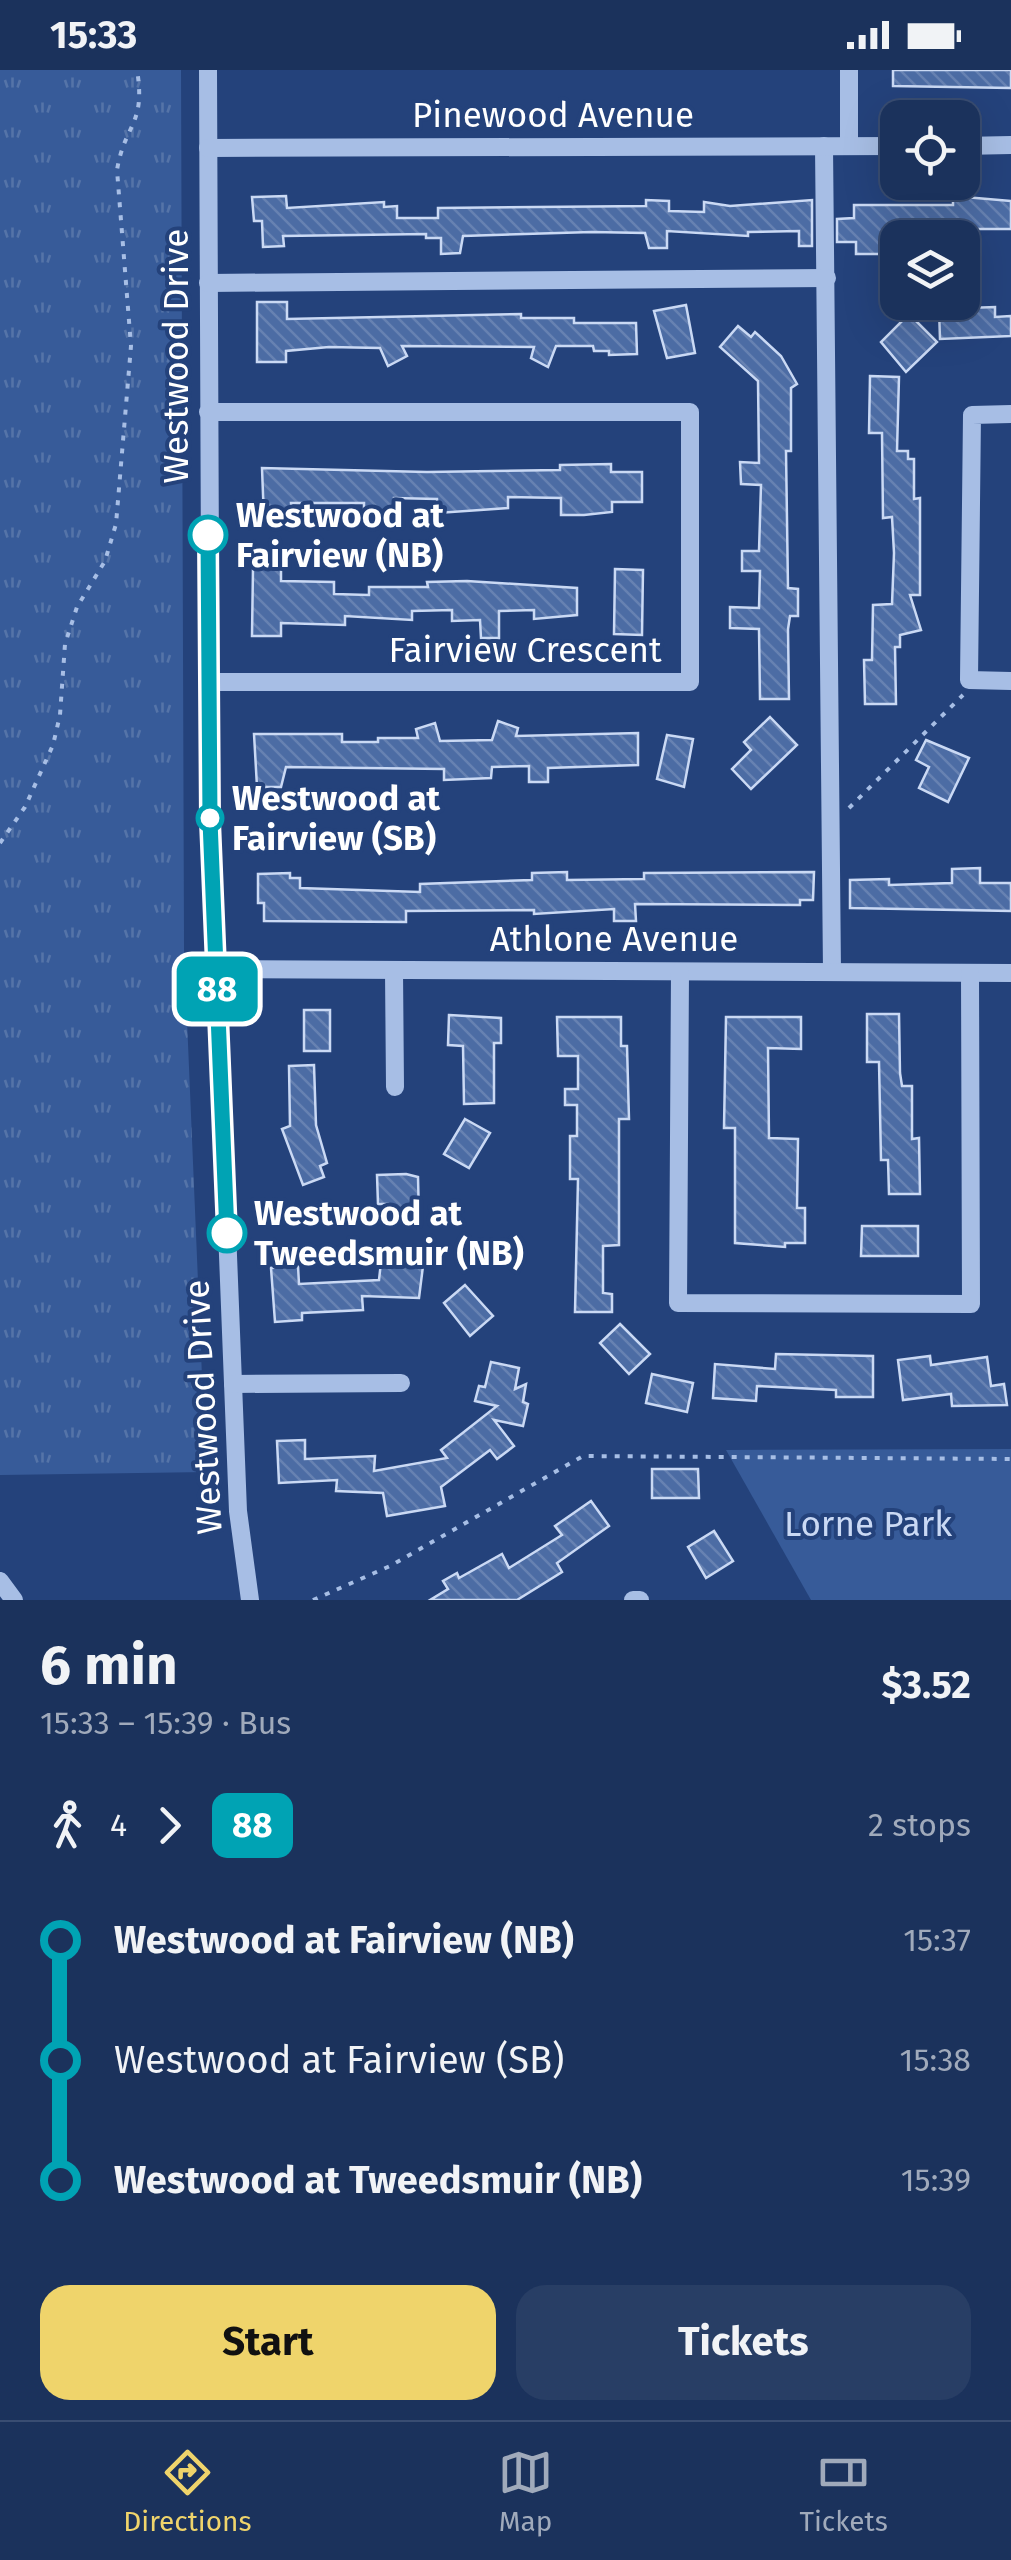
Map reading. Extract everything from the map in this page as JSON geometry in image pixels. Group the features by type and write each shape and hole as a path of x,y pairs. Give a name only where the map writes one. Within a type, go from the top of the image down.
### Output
{"street":[{"name":"Westwood Drive","path":"208,70 208,682 238,1511 250,1600"},
{"path":"849,70 849,146"},
{"path":"824,146 832,972"},
{"name":"Pinewood Avenue","path":"208,148 880,146"},
{"path":"980,146 1011,146"},
{"path":"208,283 827,278"},
{"name":"Fairview Crescent","path":"208,412 690,412 690,682 208,682"},
{"path":"1011,414 972,415 969,680 1011,681"},
{"name":"Athlone Avenue","path":"216,970 1011,973"},
{"path":"394,971 395,1087"},
{"path":"680,972 678,1303 972,1304 970,973"},
{"path":"233,1384 400,1382"},
{"path":"0,1582 14,1600"}],"path":[{"path":"0,843 25,807 53,744 60,715 65,644 77,607 105,560 116,524 131,346 117,170 120,150 140,110 137,70"},
{"path":"831,826 969,689 969,680"},
{"path":"312,1600 390,1566 583,1456 1011,1459"}],"green space":[{"path":"0,70 181,70 184,949 206,1472 0,1475"},
{"name":"Lorne Park","path":"1011,1449 1011,1600 811,1600 726,1450"}],"building":[{"path":"893,70 1011,70 1011,88 893,86"},
{"path":"286,196 287,208 384,202 384,207 397,206 397,218 438,218 438,208 646,206 646,200 669,201 669,211 704,212 704,202 730,206 812,200 812,246 799,246 799,231 748,232 748,236 667,231 667,248 649,248 645,233 592,232 463,236 460,253 441,254 441,238 426,238 426,234 283,236 284,246 263,247 262,221 254,221 252,197"},
{"path":"953,200 1011,201 1011,229 980,229 980,220 880,220 880,254 856,254 856,242 837,242 837,219 854,218 854,205 953,205"},
{"path":"257,302 287,302 287,319 521,314 521,318 574,318 574,323 636,323 637,354 609,355 609,351 594,351 593,346 556,346 548,367 531,358 534,347 402,346 407,356 388,366 380,348 329,347 286,351 286,362 257,362"},
{"path":"686,305 695,353 667,358 654,311"},
{"path":"995,307 995,317 1011,316 1011,336 940,339 939,320 980,320 980,308"},
{"path":"903,320 915,320 937,342 906,372 881,342"},
{"path":"738,326 751,337 755,332 781,356 797,384 791,388 791,451 786,451 788,588 798,589 798,616 790,616 788,629 789,699 760,699 759,629 730,628 730,607 759,608 760,571 742,571 742,551 759,551 761,485 741,484 740,462 759,463 758,381 720,347"},
{"path":"870,376 899,377 897,451 908,451 908,459 914,459 914,499 920,498 920,595 910,595 921,630 900,635 900,647 895,647 896,704 865,704 864,660 872,660 873,605 892,604 894,553 892,517 883,518 882,433 869,433"},
{"path":"611,464 611,472 642,472 642,502 612,502 612,512 561,515 561,498 508,497 508,508 438,513 437,499 394,498 394,513 364,513 364,503 291,503 292,519 264,520 262,468 427,472 560,470 560,465"},
{"path":"253,568 281,568 281,581 334,582 334,594 369,595 369,587 428,587 427,582 467,581 577,588 577,615 534,619 534,610 499,611 499,638 481,638 480,620 452,621 452,610 412,611 412,620 345,616 345,625 281,623 281,636 252,636"},
{"path":"615,569 643,570 642,635 614,634"},
{"path":"770,717 797,745 751,789 732,769 751,750 744,742"},
{"path":"498,721 518,728 516,736 638,733 638,765 548,768 548,782 529,782 529,766 492,767 491,778 444,780 444,769 286,767 281,787 257,787 254,734 342,734 342,742 378,742 378,738 418,738 416,729 435,723 440,741 492,740"},
{"path":"667,735 693,739 684,787 657,779"},
{"path":"926,740 969,758 948,802 919,788 929,767 916,760"},
{"path":"980,868 980,883 1011,883 1011,911 850,908 850,880 889,879 889,885 952,883 952,869"},
{"path":"567,872 567,880 644,879 644,873 814,872 813,900 800,900 800,905 635,904 636,921 614,921 614,909 534,914 534,910 406,911 406,922 264,921 264,903 258,903 258,874 290,873 290,878 300,878 300,888 420,892 420,884 532,880 532,873"},
{"path":"304,1010 330,1010 330,1051 304,1051"},
{"path":"867,1014 899,1014 900,1073 902,1086 912,1086 912,1139 919,1138 920,1194 889,1194 888,1160 881,1160 879,1062 867,1062"},
{"path":"449,1015 501,1018 501,1043 494,1043 494,1103 464,1104 463,1046 448,1045"},
{"path":"557,1017 621,1017 621,1046 627,1046 629,1119 619,1119 619,1245 603,1246 603,1293 612,1294 612,1312 575,1312 578,1179 570,1179 570,1136 577,1136 577,1105 565,1105 565,1089 578,1089 578,1056 558,1056"},
{"path":"726,1017 801,1017 801,1049 768,1048 769,1138 798,1139 797,1208 805,1208 805,1243 785,1243 785,1247 735,1243 735,1128 724,1128"},
{"path":"314,1065 316,1125 327,1163 320,1166 324,1177 303,1185 282,1129 290,1126 289,1066"},
{"path":"465,1119 490,1133 469,1168 444,1154"},
{"path":"377,1175 418,1177 419,1218 388,1218 388,1204 378,1204"},
{"path":"862,1226 918,1226 918,1256 861,1256"},
{"path":"381,1262 423,1266 419,1298 362,1296 363,1310 302,1313 302,1320 275,1322 271,1268 298,1266 299,1284 379,1280"},
{"path":"465,1285 493,1316 470,1336 444,1303"},
{"path":"620,1324 650,1354 629,1374 600,1343"},
{"path":"776,1354 873,1356 873,1397 836,1397 836,1390 757,1386 756,1401 713,1398 715,1364 775,1369"},
{"path":"930,1356 931,1365 987,1357 991,1386 1004,1384 1007,1405 952,1406 951,1394 903,1400 898,1360"},
{"path":"491,1362 519,1368 515,1389 526,1384 523,1402 528,1404 523,1426 494,1420 514,1446 497,1459 490,1450 441,1487 445,1506 387,1516 383,1493 336,1491 337,1480 279,1483 277,1441 305,1440 305,1459 375,1456 374,1471 447,1458 441,1450 497,1406 475,1401 479,1386 485,1387"},
{"path":"652,1374 693,1383 687,1412 646,1403"},
{"path":"652,1469 698,1469 699,1498 652,1498"},
{"path":"591,1501 609,1526 557,1563 562,1572 517,1600 430,1600 448,1589 443,1581 457,1573 459,1578 502,1554 509,1568 562,1535 555,1526"},
{"path":"714,1531 733,1561 706,1578 688,1547"}],"bus line":[{"name":"88","path":"208,535 210,821 227,1233"}],"place":[{"name":"Westwood at Fairview (NB)","path":"208,535"},
{"name":"Westwood at Fairview (SB)","path":"210,818"},
{"name":"Westwood at Tweedsmuir (NB)","path":"227,1233"}]}
